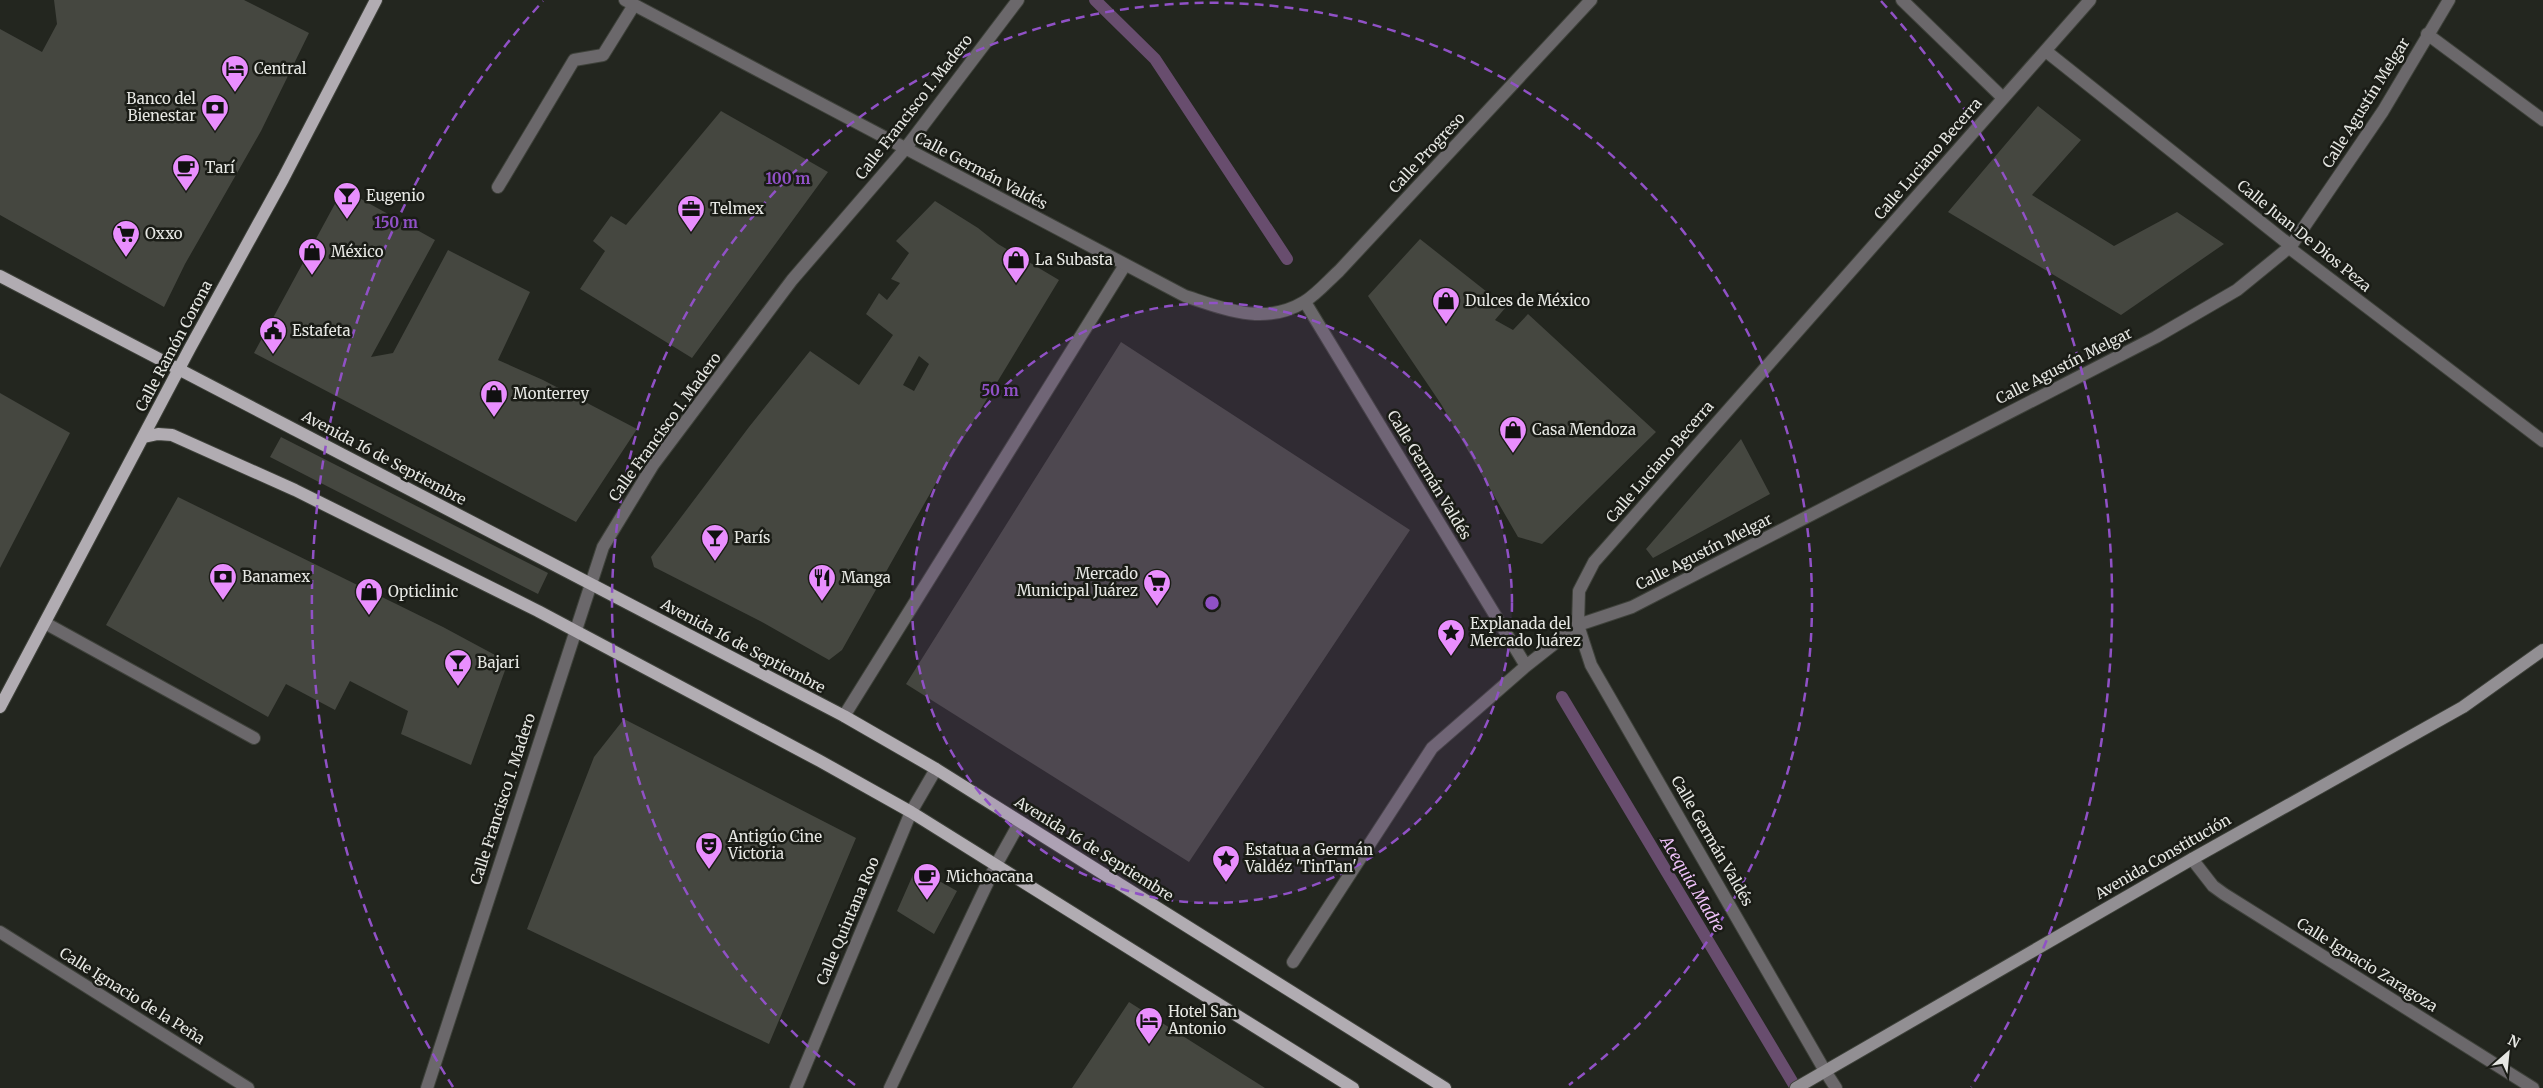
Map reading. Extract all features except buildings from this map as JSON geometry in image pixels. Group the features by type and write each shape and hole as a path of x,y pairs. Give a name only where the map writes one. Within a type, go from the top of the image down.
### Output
{"main road":[{"name":"Calle Ramón Corona","path":"0,706 4,691 44,623 283,179 376,0"},
{"name":"Avenida 16 de Septiembre","path":"0,276 844,716 936,769 1445,1088"},
{"path":"144,437 158,434 172,435 189,442 294,490 575,630 911,812 1353,1088"}],"street":[{"name":"Calle Progreso","path":"1278,315 1305,302 1339,271 1591,0"},
{"path":"1902,0 2003,98"},
{"name":"Calle Luciano Becerra","path":"1578,625 1579,591 1594,562 2003,98 2047,52 2090,0"},
{"name":"Calle Agustín Melgar","path":"1578,625 1632,607 2156,337 2237,290 2291,246 2383,111 2449,0"},
{"name":"Calle Francisco I. Madero","path":"428,1088 603,547 653,465 792,280 905,149 1017,1"},
{"name":"Calle Germán Valdés","path":"630,2 1184,296 1236,312 1278,315"},
{"path":"498,187 574,60 603,55 630,2"},
{"path":"2428,34 2543,120"},
{"name":"Calle Juan De Dios Peza","path":"2047,52 2291,246 2292,250 2543,441"},
{"path":"844,716 1125,266"},
{"name":"Calle Germán Valdés","path":"1305,302 1526,666"},
{"path":"44,623 254,738"},
{"name":"Calle Germán Valdés","path":"1578,625 1591,665 1821,1073 1836,1088"},
{"path":"1293,962 1432,748 1526,666 1578,625"},
{"name":"Avenida Constitución","path":"1796,1088 2192,859 2463,707 2543,650"},
{"name":"Calle Quintana Roo","path":"796,1088 911,812 936,769"},
{"path":"890,1088 996,865 1020,822"},
{"name":"Calle Ignacio Zaragoza","path":"2192,859 2213,886 2224,894 2533,1088"},
{"name":"Calle Ignacio de la Peña","path":"0,932 248,1088"}],"waterway":[{"path":"1095,0 1155,59 1287,259"},
{"name":"Acequia Madre","path":"1562,697 1796,1088"}],"place":[{"name":"Central","path":"235,93"},
{"name":"Banco del Bienestar","path":"215,132"},
{"name":"Tarí","path":"186,192"},
{"name":"Eugenio","path":"347,220"},
{"name":"Telmex","path":"691,233"},
{"name":"Oxxo","path":"126,258"},
{"name":"México","path":"312,276"},
{"name":"La Subasta","path":"1016,284"},
{"name":"Dulces de México","path":"1446,325"},
{"name":"Estafeta","path":"273,355"},
{"name":"Monterrey","path":"494,418"},
{"name":"Casa Mendoza","path":"1513,454"},
{"name":"París","path":"715,562"},
{"name":"Banamex","path":"223,601"},
{"name":"Manga","path":"822,602"},
{"name":"Mercado Municipal Juárez","path":"1157,607"},
{"name":"Opticlinic","path":"369,616"},
{"name":"Explanada del Mercado Juárez","path":"1451,657"},
{"name":"Bajari","path":"458,687"},
{"name":"Antigúo Cine Victoria","path":"709,870"},
{"name":"Estatua a Germán Valdéz 'TinTan'","path":"1226,883"},
{"name":"Michoacana","path":"927,901"},
{"name":"Hotel San Antonio","path":"1149,1045"}]}
